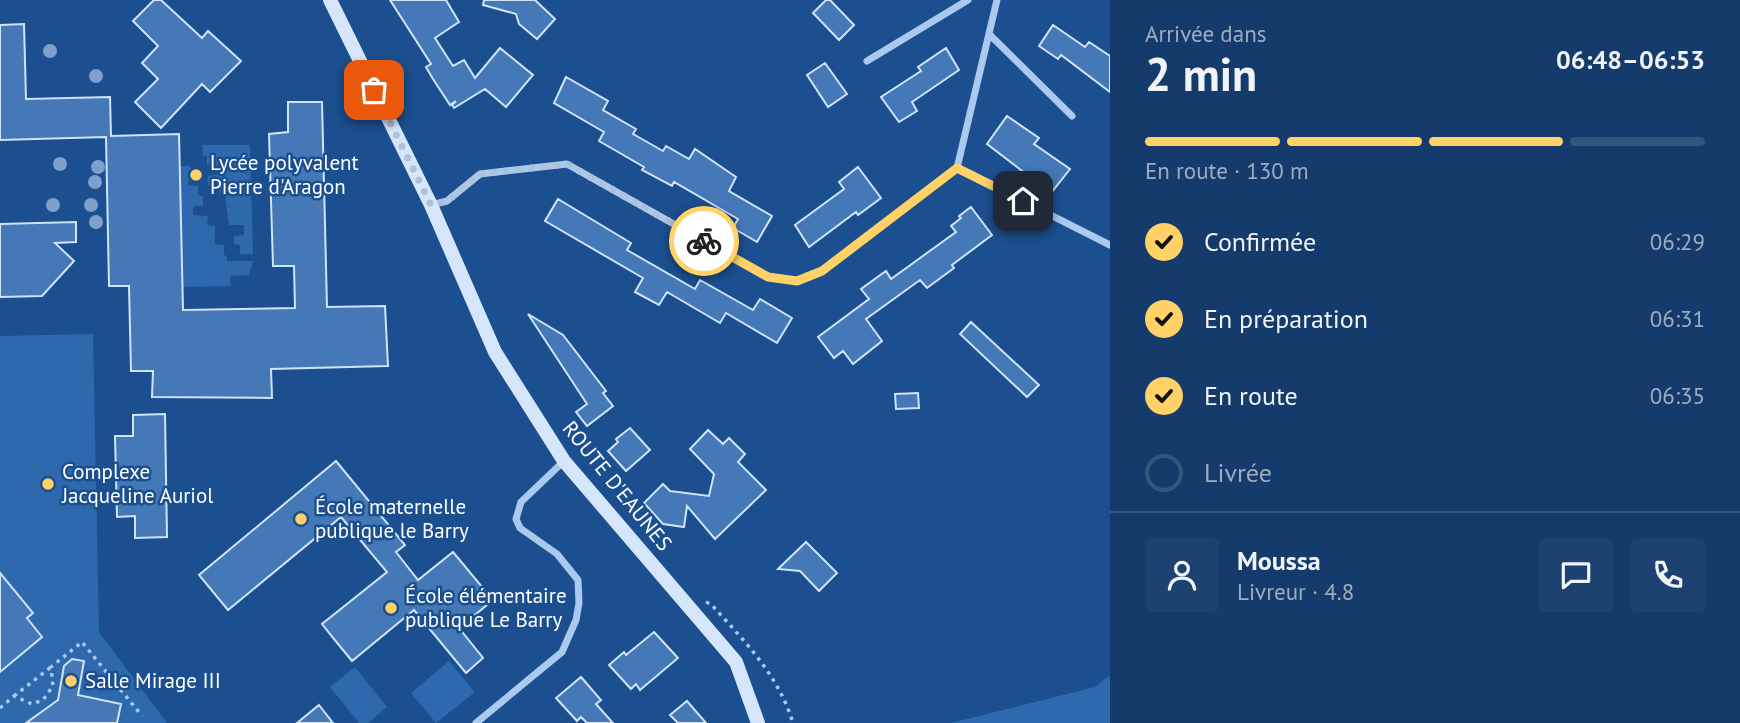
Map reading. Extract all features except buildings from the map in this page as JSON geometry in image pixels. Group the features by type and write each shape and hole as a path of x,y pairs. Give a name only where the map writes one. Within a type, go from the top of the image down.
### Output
{"main road":[{"name":"ROUTE D'EAUNES","path":"330,0 431,205 495,352 564,461 736,662 758,723"}],"street":[{"path":"867,61 968,0"},
{"path":"431,205 447,201 480,174 567,164 768,277 797,281 822,271 957,168 998,0"},
{"path":"990,35 1072,116"},
{"path":"957,168 1110,245"},
{"path":"476,723 562,652 576,620 579,603 578,580 557,554 520,528 516,519 521,502 564,461"}],"path":[{"path":"0,708 82,642 142,716"},
{"path":"14,696 32,705 43,700 53,686 51,667"}],"shaded area":[{"path":"202,145 250,145 253,254 240,254 240,245 234,244 234,236 244,235 244,225 229,225 225,195 220,195 219,185 208,185 208,176 223,174 223,166 207,165 207,156 203,156"},
{"path":"180,166 191,166 188,185 198,186 198,195 203,196 203,206 193,206 193,215 208,216 207,225 215,226 215,244 224,245 227,261 253,261 249,275 230,276 231,286 182,287"},
{"name":"Complexe Jacqueline Auriol","path":"93,334 99,632 167,723 0,723 0,336"},
{"path":"449,661 475,692 436,723 411,693"},
{"path":"355,667 387,707 368,723 359,723 330,687"},
{"path":"1110,675 1110,723 951,723 1095,687"}],"way so far":[{"path":"374,90 431,205 447,201 480,174 567,164 704,241"}],"place":[{"name":"Lycée polyvalent Pierre d'Aragon","path":"196,175"},
{"name":"Complexe Jacqueline Auriol","path":"48,484"},
{"name":"École maternelle publique le Barry","path":"301,519"},
{"name":"École élémentaire publique Le Barry","path":"391,608"},
{"name":"Salle Mirage III","path":"71,681"}],"route":[{"path":"704,241 768,277 797,281 822,271 957,168 1023,201"}]}
